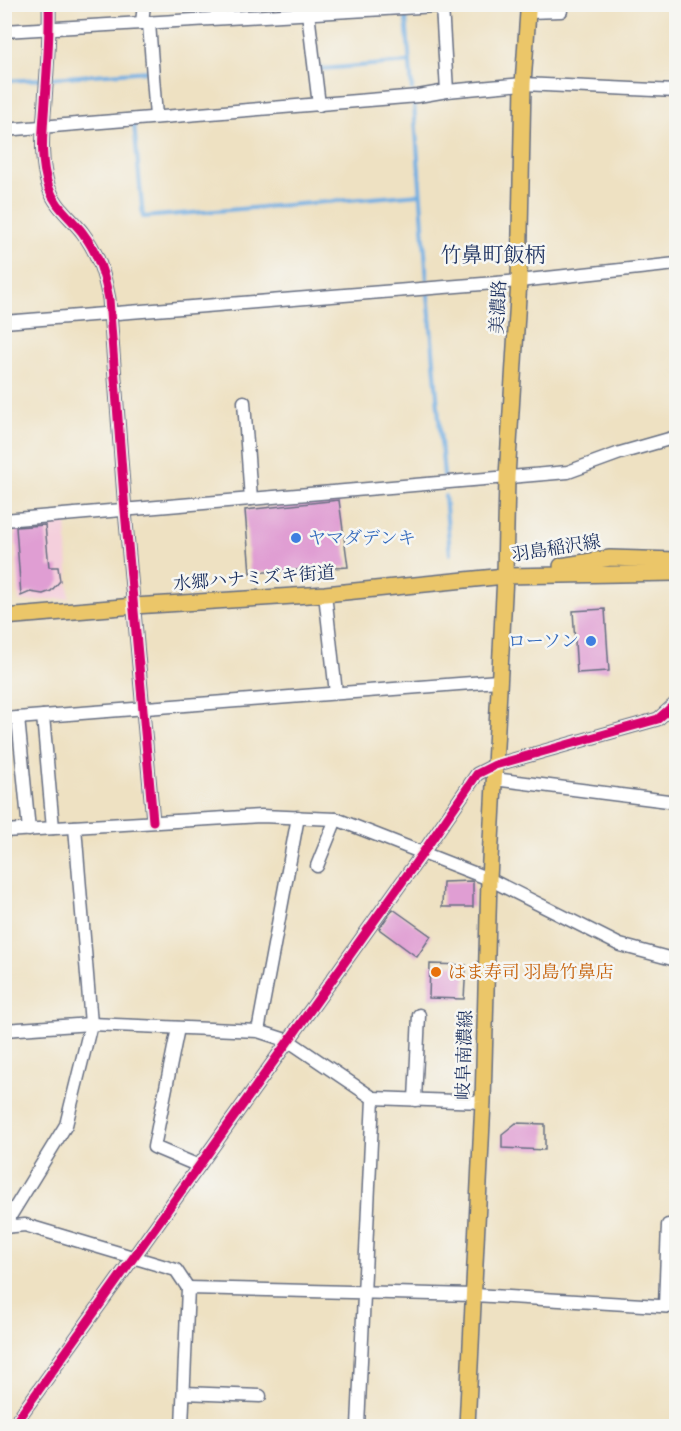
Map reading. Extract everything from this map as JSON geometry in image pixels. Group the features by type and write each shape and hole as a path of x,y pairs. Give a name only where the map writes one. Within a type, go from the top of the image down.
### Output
{"main road":[{"name":"美濃路","path":"505,576 507,477 519,281 527,8"},
{"name":"羽島稲沢線","path":"505,576 610,558 676,560"},
{"name":"羽島稲沢線","path":"505,576 676,573"},
{"name":"水郷ハナミズキ街道","path":"4,617 325,594 505,576"},
{"name":"岐阜南濃線","path":"467,1426 483,1102 489,879 505,576"}],"street":[{"path":"49,4 50,29 42,165 56,203 82,232 102,266 110,299 109,314 125,511 153,821"},
{"path":"144,4 156,117"},
{"path":"4,32 308,13 343,8 471,4"},
{"path":"442,6 447,91"},
{"path":"527,8 561,11"},
{"path":"308,13 319,105"},
{"path":"4,130 319,105 523,84 676,91"},
{"path":"4,322 156,308 519,281 676,264"},
{"path":"244,402 251,499"},
{"path":"4,520 568,472 620,453 676,437"},
{"path":"325,594 336,693"},
{"path":"4,719 498,681"},
{"path":"13,1426 477,774 495,772 658,719 676,704"},
{"path":"43,716 53,828"},
{"path":"18,718 29,830"},
{"path":"495,772 676,802"},
{"path":"4,831 261,816 336,819 489,879 620,945 676,960"},
{"path":"258,1031 298,817"},
{"path":"317,867 336,819"},
{"path":"4,1226 66,1125 91,1024 75,827"},
{"path":"415,1100 419,1015"},
{"path":"4,1030 91,1024 258,1031 289,1041 373,1098 483,1102"},
{"path":"178,1028 154,1147 199,1167"},
{"path":"358,1426 373,1098"},
{"path":"4,1226 25,1225 176,1270 188,1288 182,1426"},
{"path":"188,1288 474,1295 671,1306 668,1225"},
{"path":"184,1393 260,1396"}],"shaded area":[{"path":"66,519 69,598 19,602 14,522"}],"building":[{"name":"ヤマダデンキ","path":"339,500 348,567 250,573 245,510"},
{"path":"45,525 49,567 58,567 60,581 51,591 43,594 30,592 21,596 16,527"},
{"name":"ローソン","path":"605,609 609,671 577,673 573,611"},
{"path":"443,882 473,882 473,907 442,907"},
{"path":"393,909 431,936 417,957 379,929"},
{"path":"430,964 466,965 464,999 429,998"},
{"path":"516,1123 545,1124 545,1150 502,1148 502,1134"}],"waterway":[{"path":"406,18 412,89"},
{"path":"319,67 320,69 410,62"},
{"path":"52,78 149,71 149,69"},
{"path":"4,81 43,79"},
{"path":"414,104 427,280"},
{"path":"132,124 134,124 143,217 420,194"},
{"path":"428,293 444,476"},
{"path":"445,496 450,554"}],"cycle path":[{"path":"49,4 43,134 44,167 49,188 55,200 88,240 96,256 109,299 125,511 153,821"},
{"path":"13,1426 477,774 495,765 658,719 676,703"}],"place":[{"name":"ヤマダデンキ","path":"296,538"},
{"name":"ローソン","path":"591,641"},
{"name":"はま寿司 羽島竹鼻店","path":"436,972"}],"district":[{"name":"竹鼻町飯柄","path":"493,255"}]}
